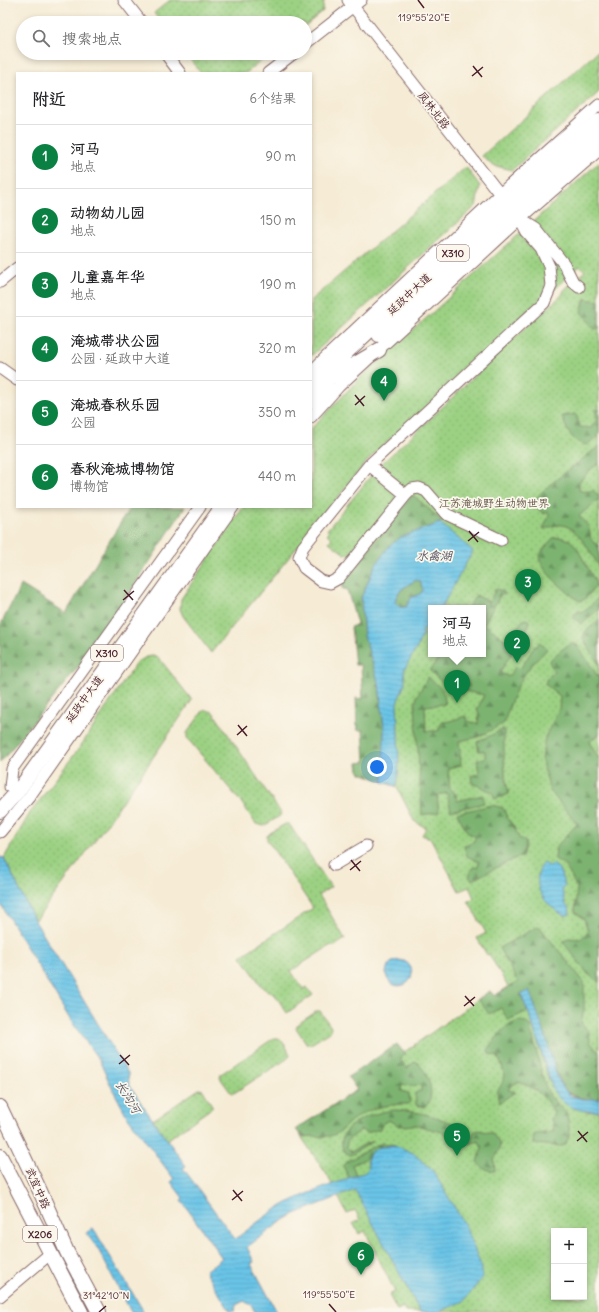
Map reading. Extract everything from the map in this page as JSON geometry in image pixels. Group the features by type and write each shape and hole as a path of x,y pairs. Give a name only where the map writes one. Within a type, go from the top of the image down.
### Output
{"main road":[{"name":"延政中大道","path":"312,400 599,121"},
{"name":"延政中大道","path":"312,387 330,368 511,207 599,136"},
{"path":"335,376 379,350"},
{"name":"延政中大道","path":"0,810 211,508"},
{"name":"延政中大道","path":"0,798 14,789 221,508"},
{"name":"武宜中路","path":"0,1107 67,1252 99,1312"},
{"name":"武宜中路","path":"0,1156 81,1312"}],"street":[{"path":"124,0 137,16"},
{"path":"312,38 354,2"},
{"name":"凤林北路","path":"354,2 511,207 527,233 540,249 549,266 551,286 544,303 369,465 303,547 299,557 304,568 321,581 330,583 339,578 406,495"},
{"path":"170,60 179,72"},
{"path":"269,72 285,60"},
{"path":"312,416 339,386 379,350 511,207 599,105"},
{"path":"312,371 325,358 511,207 599,150"},
{"path":"511,207 536,228 564,264 573,282 579,287"},
{"path":"0,282 16,269"},
{"path":"0,368 16,379"},
{"path":"369,465 406,495 412,489 419,488 426,491 446,514 500,540"},
{"path":"14,789 12,769 199,508"},
{"path":"0,832 29,797 232,508"},
{"path":"334,865 366,846"},
{"path":"0,1296 51,1253"}],"green space":[{"path":"170,0 324,0 323,11 312,20 312,16 156,16 154,13"},
{"path":"599,50 599,92 512,170 492,165 482,156"},
{"path":"191,60 262,60 247,72 200,72"},
{"name":"江苏淹城野生动物世界","path":"599,162 599,1099 521,995 531,1019 549,1080 586,1112 599,1111 599,1312 406,1312 403,1307 397,1310 389,1295 395,1292 365,1231 359,1234 353,1223 360,1220 355,1210 347,1214 327,1175 296,1129 357,1090 355,1087 490,991 494,996 508,987 489,954 487,955 477,938 486,933 468,901 474,898 469,887 459,891 431,839 422,835 426,828 414,821 397,787 383,782 384,774 362,564 348,553 346,555 329,542 332,538 327,534 329,532 327,530 378,467 497,354 562,295 564,290 585,271 580,266 370,458 211,653 183,616 180,609 181,599 242,508 312,508 312,428 360,378"},
{"path":"466,167 480,186 476,206 312,355 312,299"},
{"path":"585,299 599,301 599,328 595,329 581,312"},
{"path":"599,409 599,435 587,445 582,444 570,435 562,416 576,414 580,427 591,428 597,419 595,410"},
{"path":"599,446 599,464 592,468 579,482 579,490 585,492 593,490 599,499 579,516 588,526 591,540 599,545 599,567 584,542 574,531 562,525 543,529 549,516 548,512 543,514 532,502 547,487"},
{"path":"413,495 442,521 375,566 361,598 364,636 379,684 384,728 383,782 359,772 358,763 365,762 363,730 357,730 356,698 363,699 361,665 355,665 351,627 357,624 347,589 342,588 343,583"},
{"path":"129,508 184,508 95,646 0,763 0,626 21,585 66,613"},
{"path":"560,537 570,540 577,548 595,581 596,586 585,599 581,601 576,599 552,578 542,565 540,559 541,553 553,538"},
{"path":"416,580 420,581 423,590 420,594 412,597 406,607 400,607 395,602 397,597 403,588"},
{"path":"496,589 503,591 505,595 501,594 486,620 486,605 470,605 476,595 489,602"},
{"path":"599,597 599,609 581,624 573,617 577,612 585,611"},
{"path":"526,619 529,621 529,625 500,672 508,677 516,666 520,669 535,646 536,647 540,642 547,649 528,669 520,682 504,723 478,737 459,741 461,765 448,768 450,790 456,794 457,801 483,795 484,803 451,811 447,793 437,795 439,812 422,815 415,705 417,696 428,677 438,685 442,691 445,704 425,706 426,731 438,731 442,722 451,721 466,716 468,721 478,724 479,714 477,710 484,695 465,691 459,686 451,689 430,671 439,657 486,657 486,626 508,642 522,621"},
{"path":"599,620 599,665 583,638 585,632"},
{"path":"572,643 577,645 599,678 599,734 589,742 599,759 599,982 588,974 563,942 568,938 581,939 588,931 584,919 575,912 577,888 565,865 555,859 556,847 577,824 550,791 542,761 545,737 559,710 560,696 545,684 547,678 554,672 549,661 561,650"},
{"path":"153,656 159,658 192,700 76,867 35,921 4,858 30,813 80,747 136,663 146,657"},
{"path":"207,710 213,712 281,813 280,816 264,826 256,824 241,802 187,738 187,733 203,711"},
{"path":"504,729 505,770 509,794 495,799 492,792 472,783 471,776 479,773 477,760 485,759 485,751 479,751 477,742"},
{"path":"492,805 503,808 519,838 526,842 522,857 516,858 472,880 469,877 472,868 478,867 479,862 467,856 464,846 472,843 476,837 468,833 457,813"},
{"path":"285,824 289,824 331,887 319,895 345,939 333,947 331,945 291,971 303,989 306,987 313,995 287,1013 275,995 263,988 241,956 313,908 267,840 267,836 270,833"},
{"path":"539,926 584,982 584,1010 581,1023 589,1032 590,1042 599,1053 599,1099 580,1098 572,1095 564,1089 521,995 528,1011 508,1020 501,1008 489,1014 478,999 490,991 494,996 518,982 499,948"},
{"path":"317,1011 320,1011 331,1027 330,1032 311,1044 307,1044 296,1028 298,1024"},
{"path":"518,1021 526,1022 530,1026 545,1085 550,1096 567,1114 570,1133 566,1144 562,1146 533,1144 534,1135 554,1131 551,1120 554,1112 547,1101 536,1090 519,1082 512,1085 508,1090 515,1092 499,1103 497,1092 504,1079 504,1075 498,1057 489,1054 488,1050 504,1029"},
{"path":"274,1038 278,1038 282,1041 290,1056 234,1093 231,1093 220,1078 221,1074"},
{"path":"397,1044 405,1054 400,1059 407,1068 416,1061 424,1070 428,1078 431,1096 425,1107 416,1105 415,1093 421,1091 421,1085 411,1086 402,1084 401,1091 409,1093 410,1102 408,1104 386,1106 365,1112 352,1120 336,1134 323,1137 302,1137 296,1129 357,1090 348,1077"},
{"path":"199,1089 203,1090 213,1107 167,1140 153,1120"},
{"path":"394,1110 429,1115 462,1128 464,1131 460,1142 442,1132 416,1125 400,1126 388,1120 382,1124 380,1129 367,1133 361,1130 348,1140 346,1147 351,1152 374,1141 351,1155 343,1150 342,1141 350,1126 377,1113"},
{"path":"478,1130 492,1133 500,1144 494,1160 495,1171 484,1169 477,1162 482,1148 479,1141 469,1144 474,1132"},
{"path":"384,1143 395,1145 380,1147 372,1152 369,1157 352,1165 356,1175 349,1178 343,1166 345,1163 376,1145"}],"water":[{"name":"水禽湖","path":"440,523 473,551 443,605 428,605 428,626 426,630 424,629 422,632 424,633 419,644 404,670 405,683 397,703 399,765 397,786 383,782 384,728 379,684 364,636 361,598 375,566 389,546 401,537","holes":["416,580 420,581 423,590 420,594 412,597 406,607 400,607 395,602 400,591"]},
{"name":"长沟河","path":"0,857 4,858 35,921 128,1073 129,1084 186,1166 183,1168 235,1239 287,1203 364,1173 369,1168 367,1160 371,1152 380,1147 395,1145 413,1153 433,1171 464,1223 482,1268 482,1278 464,1301 439,1312 420,1312 355,1190 295,1214 281,1222 247,1247 254,1262 251,1264 277,1312 255,1312 252,1306 244,1301 236,1305 235,1311 230,1311 205,1271 222,1258 181,1200 183,1198 171,1182 174,1179 127,1116 99,1060 71,1021 0,903"},
{"path":"543,862 550,866 553,864 559,869 565,886 562,889 565,904 569,908 570,914 565,916 557,911 541,894 538,886 538,879 539,870"},
{"path":"399,960 408,964 412,973 408,982 399,986 390,982 386,973 390,964"},
{"path":"529,990 544,1031 558,1079 564,1089 571,1096 583,1099 599,1099 599,1111 585,1111 573,1108 562,1101 553,1090 531,1019 521,995"},
{"path":"93,1228 144,1312 131,1312 98,1249 86,1233"}],"place":[{"name":"淹城带状公园","path":"384,401"},
{"name":"儿童嘉年华","path":"528,602"},
{"name":"动物幼儿园","path":"517,663"},
{"name":"河马","path":"457,703"},
{"name":"淹城春秋乐园","path":"457,1156"},
{"name":"春秋淹城博物馆","path":"361,1275"}]}
